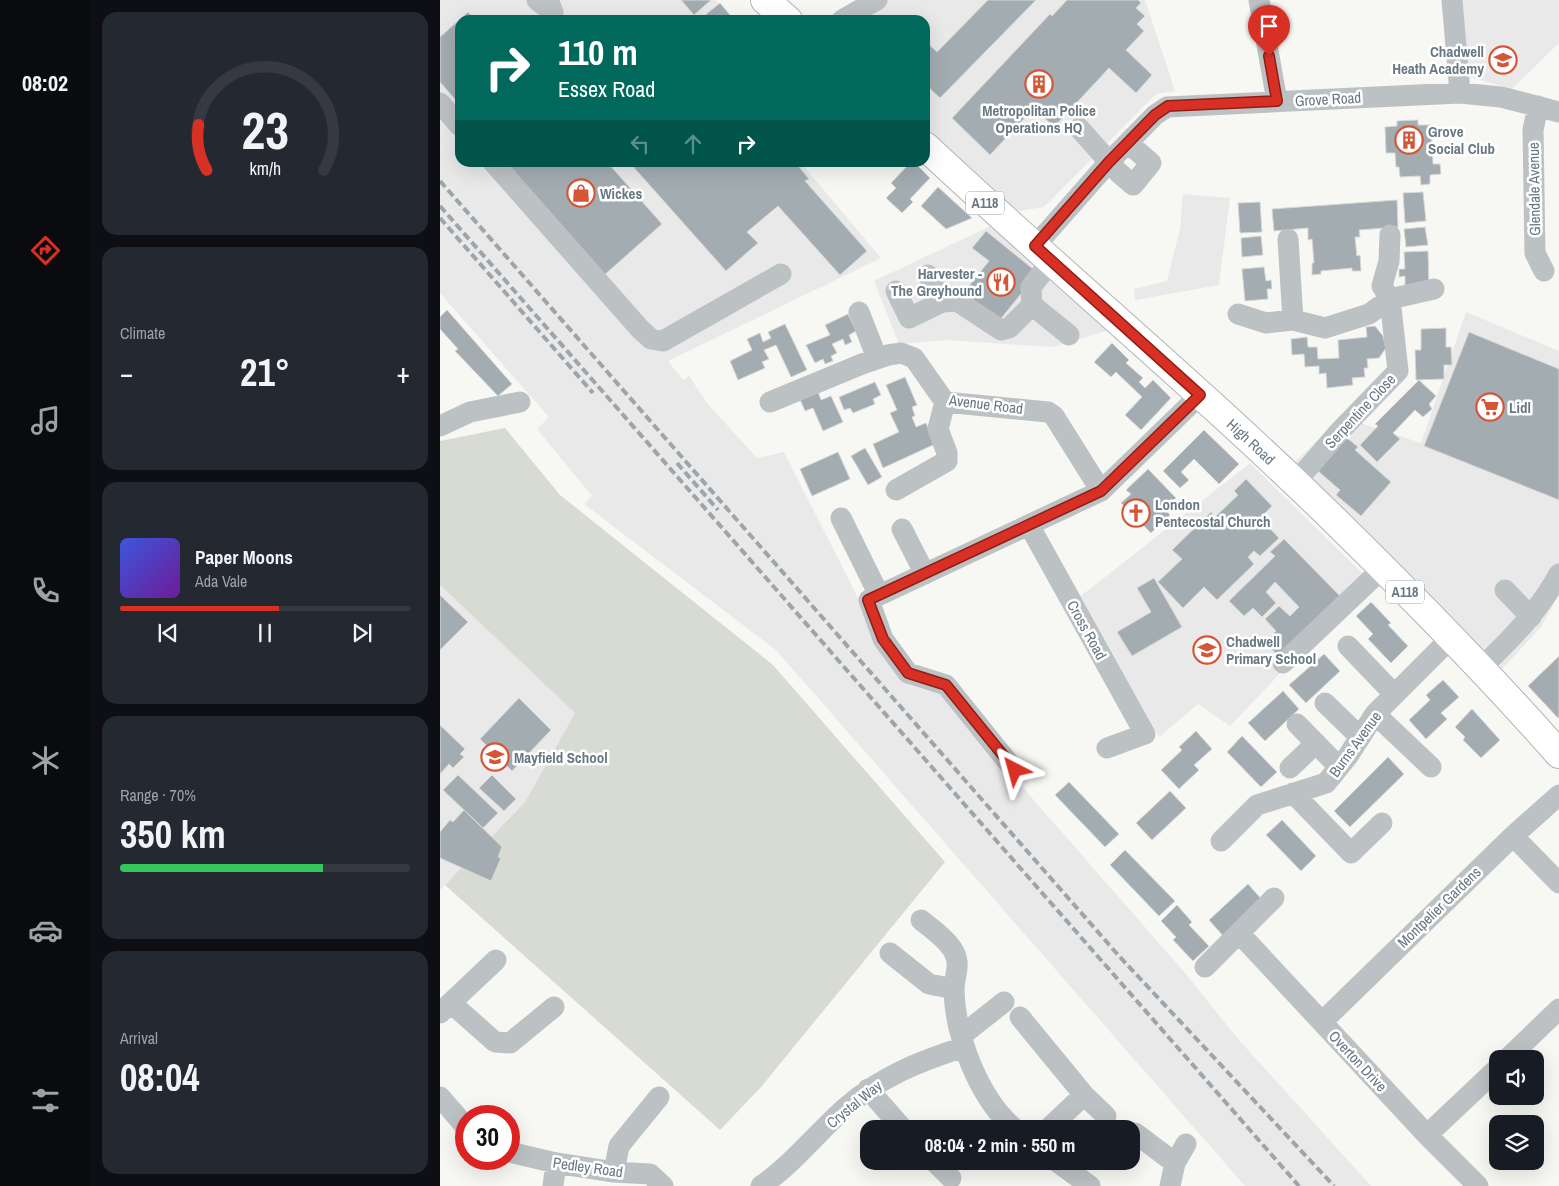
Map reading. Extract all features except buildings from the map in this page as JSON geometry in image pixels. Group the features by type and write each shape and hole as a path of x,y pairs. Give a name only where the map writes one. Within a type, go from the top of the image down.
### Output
{"main road":[{"path":"766,0 782,15"},
{"name":"High Road","path":"930,151 995,212 1044,253 1295,483 1557,746"}],"street":[{"path":"537,0 552,12 548,0"},
{"path":"851,15 877,0"},
{"path":"1259,0 1277,101"},
{"path":"1452,0 1460,93"},
{"name":"Grove Road","path":"1032,304 1031,288 1044,253 1109,162 1155,115 1168,106 1460,93 1501,97 1559,112"},
{"path":"440,103 455,120"},
{"name":"Glendale Avenue","path":"1538,106 1533,130 1535,253 1544,271"},
{"path":"1079,128 1109,162 1133,185 1151,163 1128,143"},
{"path":"497,167 640,329 657,341 664,341 781,274"},
{"name":"Serpentine Close","path":"1295,483 1338,433 1398,371 1390,299 1382,286 1388,261 1390,235"},
{"path":"1288,239 1293,320"},
{"path":"928,275 942,302"},
{"path":"1238,314 1266,323 1293,320 1325,328 1369,314 1390,299 1434,289"},
{"path":"896,291 909,318 942,302 951,300 962,303 1001,330 1009,328 1032,304 1069,336"},
{"path":"859,312 877,358"},
{"name":"Avenue Road","path":"770,402 877,358 901,353 914,358 945,402 1048,412 1054,416 1101,491"},
{"path":"874,597 1101,491 1200,395"},
{"path":"440,426 470,412 520,402"},
{"path":"896,490 944,464 948,457 938,429 945,402"},
{"path":"841,518 874,597 883,639 908,673 946,685 1015,770"},
{"name":"Cross Road","path":"1029,525 1144,734 1107,748"},
{"path":"902,529 925,574"},
{"path":"1283,664 1382,569"},
{"path":"1481,668 1531,617 1546,598 1559,574"},
{"path":"1505,590 1531,617"},
{"name":"Burns Avenue","path":"1220,841 1256,805 1326,783 1375,714 1451,638"},
{"path":"1348,646 1394,694"},
{"path":"1326,703 1360,737"},
{"path":"1375,714 1431,767"},
{"path":"1297,724 1339,767"},
{"path":"1290,768 1316,743"},
{"path":"1293,793 1351,853 1382,823"},
{"name":"Montpelier Gardens","path":"1322,1022 1513,836 1559,795"},
{"path":"1513,836 1559,883"},
{"path":"1205,967 1274,898"},
{"path":"922,920 954,951 958,963 954,989 962,1041 989,1098 1007,1120"},
{"name":"Overton Drive","path":"1239,933 1427,1135 1478,1186"},
{"path":"890,954 929,984 954,989"},
{"path":"496,960 446,1008 495,1042 510,1043 554,1007"},
{"path":"962,1041 1004,1002"},
{"path":"1516,1050 1559,1009"},
{"path":"1020,1017 1084,1095 1106,1116"},
{"name":"Crystal Way","path":"768,1184 868,1089 889,1076 962,1041"},
{"path":"1427,1135 1489,1076"},
{"path":"868,1089 895,1120"},
{"path":"1058,1120 1084,1095"},
{"path":"440,1096 455,1114"},
{"path":"614,1172 619,1146 659,1097"},
{"path":"1140,1137 1175,1164"},
{"path":"1170,1186 1175,1164 1186,1144"},
{"name":"Pedley Road","path":"520,1155 556,1163 614,1172 650,1174 663,1186"},
{"path":"553,1186 556,1163"},
{"path":"943,1170 951,1178"},
{"path":"1068,1170 1090,1186"}],"shaded area":[{"path":"440,0 715,0 731,15 455,15 455,167 804,167 881,258 668,361 683,380 689,376 707,403 757,458 784,452 859,600 878,647 911,686 941,694 1185,973 1238,1039 1371,1186 1245,1186 776,650 584,504 592,496 537,429 549,417 440,293"},
{"path":"861,0 1145,0 1175,91 1156,94 1044,207 1018,211 930,131 930,15 838,15"},
{"name":"Chadwell Heath Academy","path":"1460,0 1559,0 1559,43 1512,89 1466,76"},
{"path":"1183,194 1230,198 1219,285 1135,300 1134,289 1167,281 1180,229"},
{"path":"995,224 1109,330 1053,347 947,340 899,344 874,281"},
{"path":"1466,312 1559,351 1559,594 1541,627 1502,669 1294,463 1342,417 1421,443"},
{"path":"505,428 560,495 773,665 945,862 761,1087 720,1130 445,885 525,802 575,713 440,585 440,441"},
{"name":"Chadwell Primary School","path":"1250,463 1369,580 1230,726 1198,704 1159,737 1081,596"},
{"name":"Mayfield School","path":"440,585 575,713 525,802 440,890"}],"railway":[{"path":"440,181 1119,956 1334,1186"},
{"path":"440,206 1299,1186"},
{"path":"440,218 593,393"},
{"path":"677,463 718,510"}],"place":[{"name":"Chadwell Heath Academy","path":"1503,60"},
{"name":"Metropolitan Police Operations HQ","path":"1039,84"},
{"name":"Grove Social Club","path":"1409,140"},
{"name":"Wickes","path":"581,193"},
{"name":"Harvester - The Greyhound","path":"1001,282"},
{"name":"Lidl","path":"1490,407"},
{"name":"London Pentecostal Church","path":"1136,513"},
{"name":"Chadwell Primary School","path":"1207,650"},
{"name":"Mayfield School","path":"495,757"}],"route":[{"path":"1015,770 946,685 908,673 883,639 868,600 1101,491 1200,395 1035,246 1109,162 1155,115 1168,106 1277,101 1269,56"}]}
